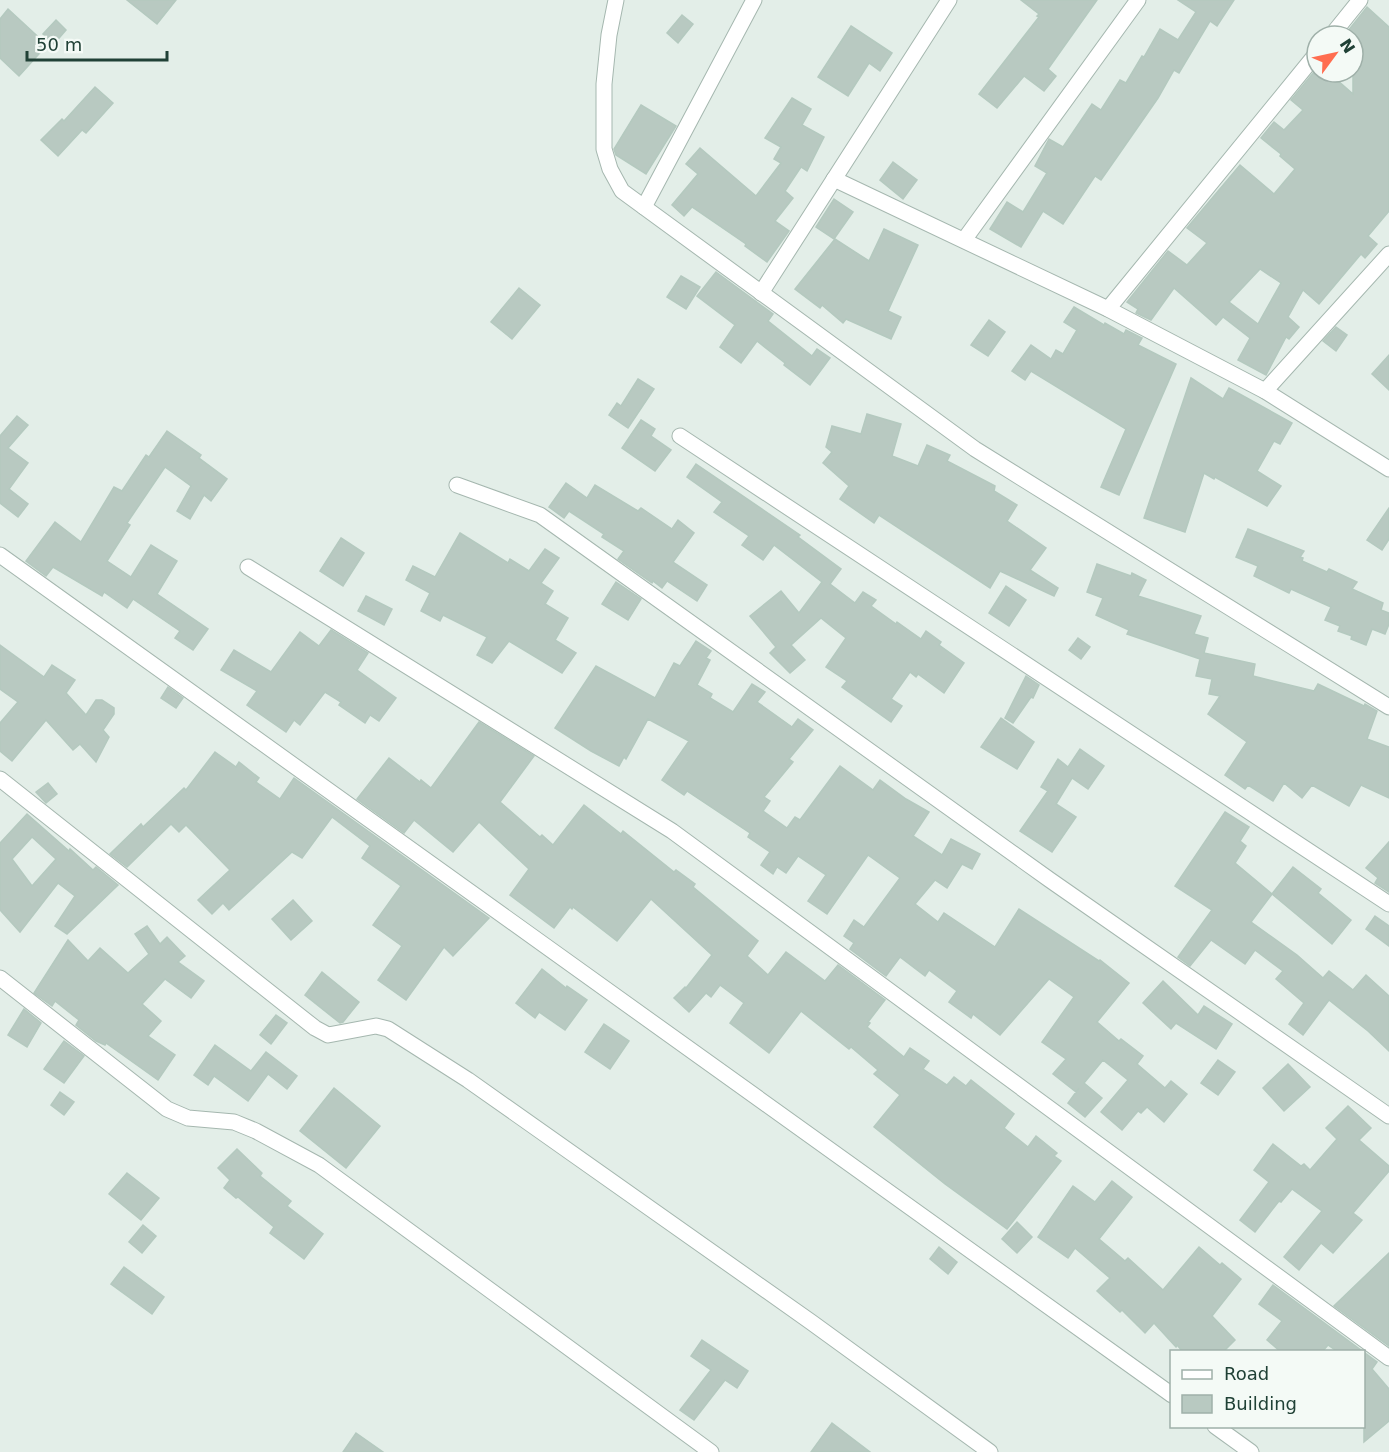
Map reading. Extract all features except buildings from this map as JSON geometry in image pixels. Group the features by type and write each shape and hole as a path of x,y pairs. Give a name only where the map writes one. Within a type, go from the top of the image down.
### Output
{"street":[{"path":"615,0 604,84 604,149 610,170 622,191 975,449 1389,707"},
{"path":"644,207 754,0"},
{"path":"760,292 949,0"},
{"path":"964,240 1138,0"},
{"path":"1341,24 1360,0"},
{"path":"1108,309 1305,68"},
{"path":"834,178 1108,309 1265,391 1389,470"},
{"path":"1265,391 1389,254"},
{"path":"680,436 1389,904"},
{"path":"457,485 540,515 1050,880 1389,1116"},
{"path":"0,555 1170,1394"},
{"path":"248,567 672,831 1389,1358"},
{"path":"0,779 315,1028 328,1035 376,1026 388,1029 477,1087 811,1322 990,1452"},
{"path":"0,978 167,1109 188,1118 234,1122 320,1165 711,1452"},
{"path":"1218,1428 1251,1452"}]}
